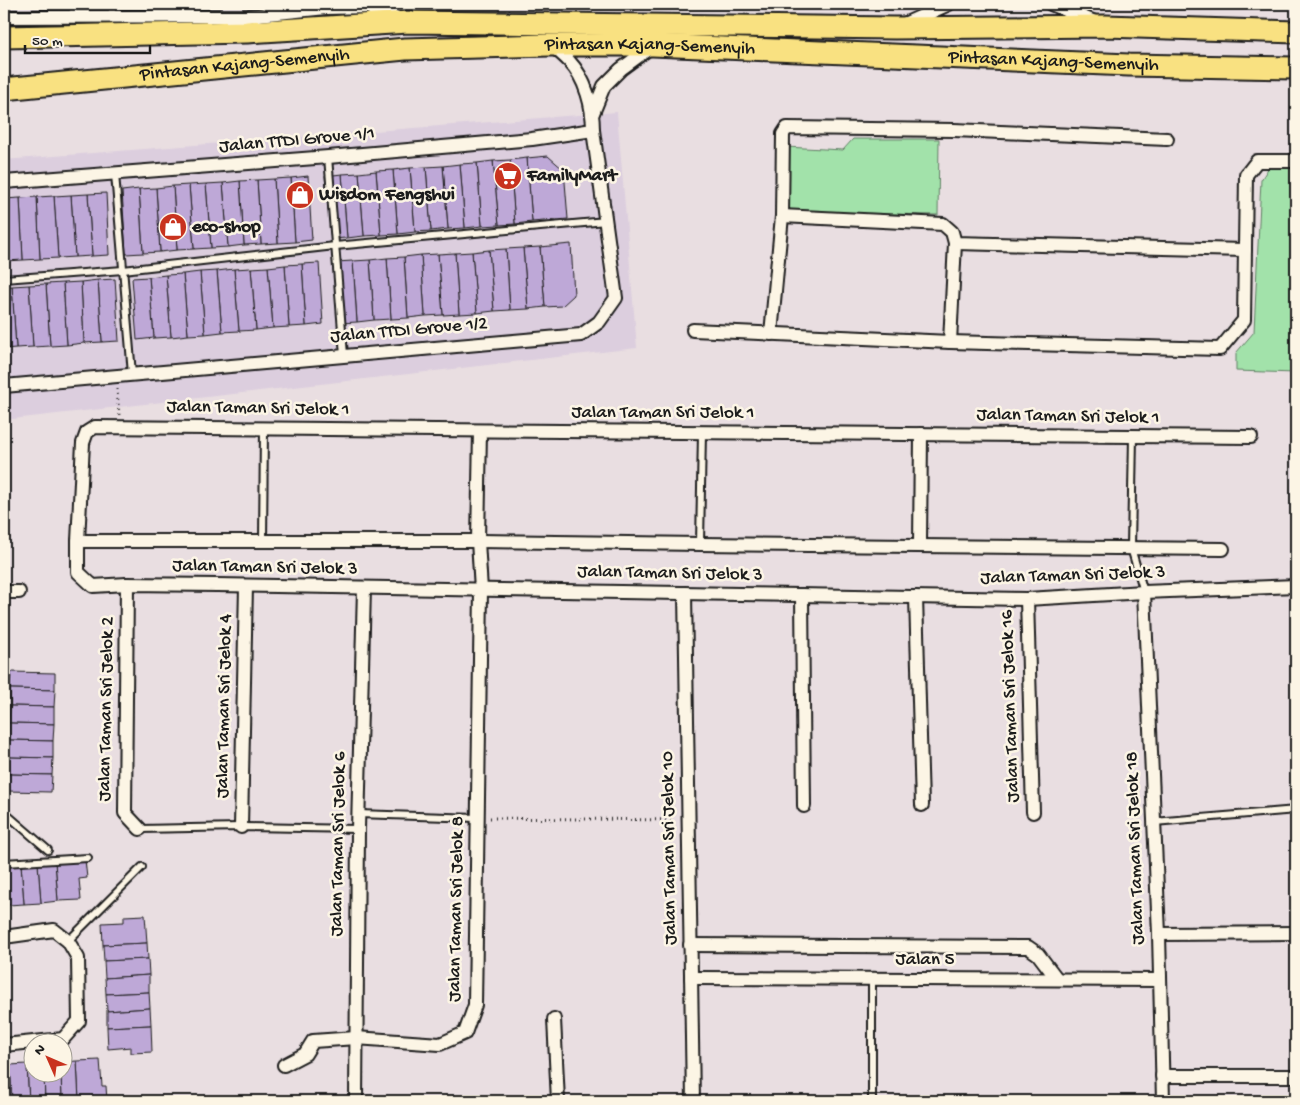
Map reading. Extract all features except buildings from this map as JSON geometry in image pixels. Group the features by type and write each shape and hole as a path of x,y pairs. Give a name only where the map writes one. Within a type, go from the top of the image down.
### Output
{"highway":[{"name":"Pintasan Kajang-Semenyih","path":"4,37 247,32 408,22 895,28 1106,26 1296,32"},
{"name":"Pintasan Kajang-Semenyih","path":"4,89 405,49 550,45 653,45 1129,65 1296,68"}],"street":[{"path":"285,13 298,4"},
{"path":"895,28 949,4"},
{"path":"1051,4 1106,26"},
{"path":"4,17 112,18 225,10 248,16 365,5 408,22"},
{"path":"550,45 570,62 583,82 593,113"},
{"path":"593,113 604,86 621,69 653,45"},
{"name":"Jalan TTDI Grove 1/2","path":"4,386 581,335 599,322 616,298 593,130 593,113"},
{"path":"771,334 782,216 783,134 787,128 954,130 1167,139"},
{"name":"Jalan TTDI Grove 1/1","path":"4,182 532,139 593,130"},
{"path":"693,330 950,342 1220,349 1244,320 1246,175 1257,161 1296,162"},
{"path":"782,216 943,224 952,232 955,244 950,342"},
{"path":"955,244 1245,250"},
{"name":"Jalan Taman Sri Jelok 1","path":"83,443 87,432 96,427 1251,437"},
{"name":"Jalan Taman Sri Jelok 8","path":"284,1065 305,1054 313,1041 356,1038 440,1044 465,1033 475,1005 480,431"},
{"path":"920,546 921,434"},
{"name":"Jalan Taman Sri Jelok 3","path":"83,443 78,572 94,586 127,584 1027,599 1296,586"},
{"name":"Jalan Taman Sri Jelok 3","path":"78,541 478,541 1223,549"},
{"name":"Jalan Taman Sri Jelok 2","path":"127,584 125,813 140,829"},
{"name":"Jalan Taman Sri Jelok 4","path":"241,827 246,586"},
{"name":"Jalan Taman Sri Jelok 6","path":"356,1101 358,814 364,588"},
{"path":"4,592 19,592"},
{"name":"Jalan Taman Sri Jelok 18","path":"1144,592 1159,934 1163,1101"},
{"name":"Jalan Taman Sri Jelok 10","path":"685,594 693,1101"},
{"path":"802,596 804,806"},
{"path":"916,597 922,805"},
{"name":"Jalan Taman Sri Jelok 16","path":"1027,599 1034,812"},
{"path":"4,937 54,930 68,941 78,958 79,1021 63,1040 4,1044"},
{"path":"1159,934 1296,933"},
{"path":"690,945 1028,946 1038,954 1057,979"},
{"name":"Jalan 5","path":"691,978 1159,980"},
{"path":"554,1019 558,1101"},
{"path":"1162,1076 1296,1076"}],"lane":[{"path":"73,4 73,17"},
{"path":"112,4 112,18"},
{"path":"328,157 344,356"},
{"path":"115,174 132,374"},
{"path":"4,280 123,270 335,246 606,221"},
{"path":"263,542 264,428"},
{"path":"700,544 702,432"},
{"path":"1132,436 1131,548 1144,592"},
{"path":"1154,822 1296,810"},
{"path":"4,812 48,850"},
{"path":"358,814 477,818"},
{"path":"140,829 241,827 358,828"},
{"path":"4,863 88,858"},
{"path":"68,941 142,867"},
{"path":"872,979 872,1101"}],"path":[{"path":"116,375 120,427"},
{"path":"477,818 688,820"}],"shaded area":[{"path":"617,112 637,348 4,420 4,160"}],"green space":[{"path":"853,139 939,139 938,215 786,212 785,147 843,150"},
{"path":"1269,167 1296,167 1296,373 1236,371 1236,353 1254,332 1261,180"}],"place":[{"name":"FamilyMart","path":"508,176"},
{"name":"Wisdom Fengshui","path":"300,195"},
{"name":"eco-shop","path":"173,227"}]}
